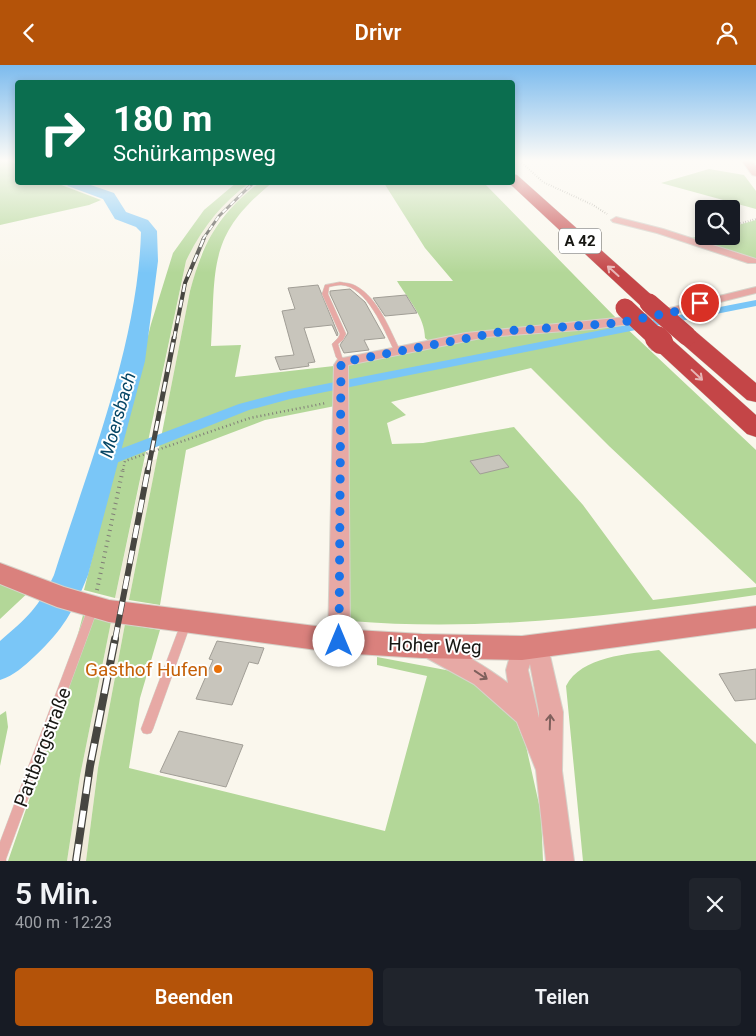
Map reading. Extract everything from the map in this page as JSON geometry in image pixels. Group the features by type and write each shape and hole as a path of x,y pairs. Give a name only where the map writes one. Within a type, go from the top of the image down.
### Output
{"highway":[{"path":"511,198 526,213"},
{"name":"A 42","path":"534,198 649,303 756,395"},
{"path":"618,301 756,429"}],"main road":[{"name":"Hoher Weg","path":"0,573 69,600 186,621 339,641 422,646 529,647 756,617"}],"street":[{"path":"616,220 660,231 755,261"},
{"path":"339,641 340,389 343,362 397,350 505,331 618,323 683,310 718,297 756,290"},
{"path":"422,646 466,665 500,688 526,715"},
{"path":"529,647 517,670 526,715 549,771"},
{"path":"529,647 551,712 549,771 560,861"}],"lane":[{"path":"343,362 339,357 335,344 341,339 343,334 325,294 327,286 334,284 350,284 360,289 374,309 397,350"},
{"name":"Pattbergstraße","path":"0,859 69,600"},
{"path":"148,729 186,621"}],"path":[{"path":"577,198 593,205 616,220"},
{"path":"740,223 756,219"},
{"path":"69,600 125,461 340,389"}],"shaded area":[{"path":"231,198 242,198 222,216 202,251 190,291 166,413 154,417 186,261 202,229"},
{"path":"157,459 129,600 115,598 144,463"},
{"path":"111,622 125,624 98,768 86,861 67,861 80,776"}],"green space":[{"path":"0,198 96,198 101,200 89,205 0,225"},
{"path":"218,198 231,198 205,228 186,261 115,598 84,590 151,324 173,253 204,210"},
{"path":"242,198 255,198 235,220 225,238 219,255 213,295 211,346 241,345 235,377 334,366 335,406 265,420 186,450 160,605 129,600 190,291 207,243 214,230"},
{"path":"394,198 499,198 618,320 503,329 430,342 425,338 419,315 397,281 453,281 425,248"},
{"path":"716,198 756,198 756,209 740,205 740,200"},
{"path":"756,220 756,261 701,245 740,245 740,224"},
{"path":"695,237 695,243 684,240"},
{"path":"622,324 756,450 756,584 609,446 531,368 391,402 406,415 387,423 392,444 423,443 514,427 583,505 653,600 756,587 756,595 554,620 452,624 350,621 346,365 507,333"},
{"path":"0,573 33,588 0,619"},
{"path":"83,615 111,622 80,776 67,861 8,861 50,740"},
{"path":"125,624 160,630 140,698 129,768 385,831 427,676 377,665 377,657 451,671 475,680 514,716 526,746 541,813 543,861 86,861 98,768"},
{"path":"659,650 756,744 756,861 583,861 566,686 573,676 594,662 620,655"},
{"path":"6,711 8,727 0,766 0,715"}],"building":[{"path":"318,285 338,334 337,336 332,325 304,328 315,362 308,363 309,366 280,370 275,357 294,355 282,311 295,309 288,288"},
{"path":"350,289 365,302 385,338 364,340 369,350 344,353 340,345 348,333 330,291"},
{"path":"406,295 417,313 385,316 373,298"},
{"path":"499,455 509,467 480,474 470,461"},
{"path":"217,641 264,648 258,664 249,662 232,705 196,699 213,660 209,659"},
{"path":"756,669 756,699 735,701 719,674"},
{"path":"179,731 243,745 226,787 160,772"}],"waterway":[{"name":"Moersbach","path":"0,664 42,627 57,607 71,575 133,361 149,261 149,231 142,223 124,218 115,208 110,198"},
{"path":"105,461 244,407 289,395 756,303"}],"railway":[{"path":"203,239 219,216 237,198"},
{"path":"174,339 185,283 204,238"},
{"path":"148,470 174,338"},
{"path":"115,640 148,469"},
{"path":"76,861 90,766 115,639"}],"place":[{"name":"Gasthof Hufen","path":"218,669"}],"route":[{"path":"339,641 339,408 341,365 343,362 397,350 505,331 618,323 683,310 700,303"}]}
